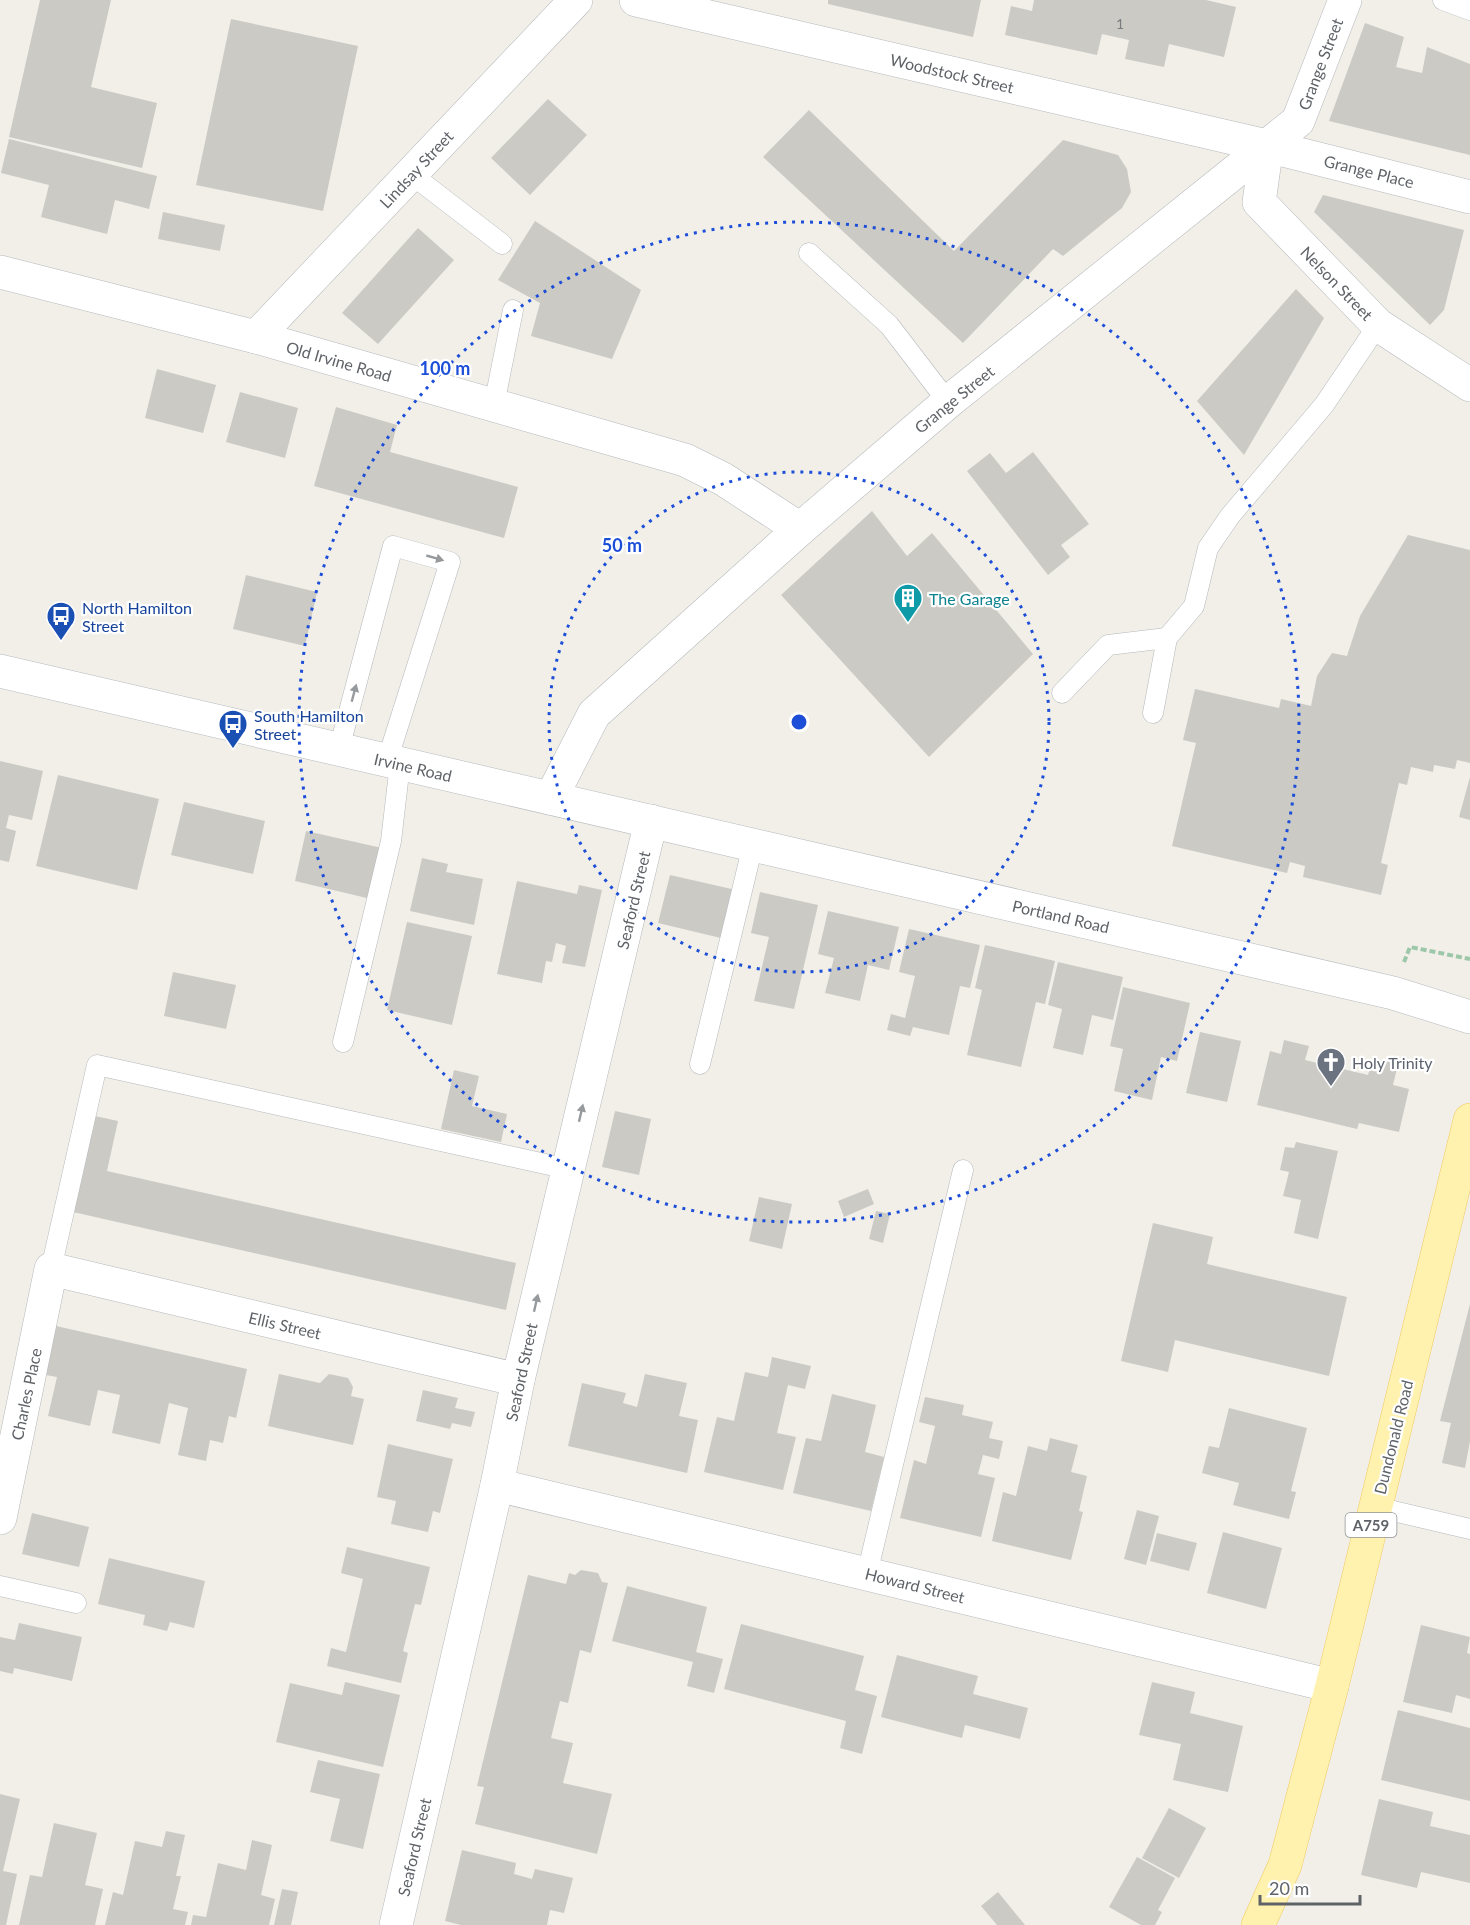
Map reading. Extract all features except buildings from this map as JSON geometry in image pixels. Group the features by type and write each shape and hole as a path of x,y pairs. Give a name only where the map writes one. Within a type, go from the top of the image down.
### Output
{"main road":[{"name":"Dundonald Road","path":"1258,1925 1285,1865 1332,1686 1470,1120"}],"street":[{"name":"Lindsay Street","path":"256,337 576,0"},
{"name":"Woodstock Street","path":"636,0 1267,146"},
{"name":"Grange Street","path":"551,798 594,714 800,529 948,402 1298,121 1345,0"},
{"name":"Grange Place","path":"1267,146 1470,197"},
{"name":"Nelson Street","path":"1267,146 1259,202 1378,325 1470,384"},
{"name":"Old Irvine Road","path":"0,272 256,337 685,460 723,479 800,529"},
{"name":"Irvine Road","path":"0,671 651,821"},
{"name":"Portland Road","path":"651,821 1393,993 1470,1017"},
{"name":"Seaford Street","path":"396,1925 497,1485 518,1380 651,821"},
{"name":"Ellis Street","path":"51,1269 518,1380"},
{"name":"Charles Place","path":"0,1518 51,1269"},
{"name":"Howard Street","path":"497,1485 1332,1686"}],"lane":[{"path":"1443,0 1470,10"},
{"path":"411,174 502,244"},
{"path":"809,253 889,325 948,402"},
{"path":"494,405 513,310"},
{"path":"1153,713 1167,638 1194,606 1209,548 1230,516 1324,405 1378,325"},
{"path":"339,749 393,546 450,562 394,762 391,841 343,1042"},
{"path":"1062,693 1108,645 1167,638"},
{"path":"700,1064 753,845"},
{"path":"51,1269 97,1065 568,1169"},
{"path":"867,1574 963,1170"},
{"path":"1376,1507 1470,1529"},
{"path":"0,1586 76,1603"}],"path":[{"path":"1393,993 1410,947 1470,959"}],"place":[{"name":"The Garage","path":"908,624"},
{"name":"North Hamilton Street","path":"61,642"},
{"name":"South Hamilton Street","path":"233,750"},
{"name":"Holy Trinity","path":"1331,1088"}]}
